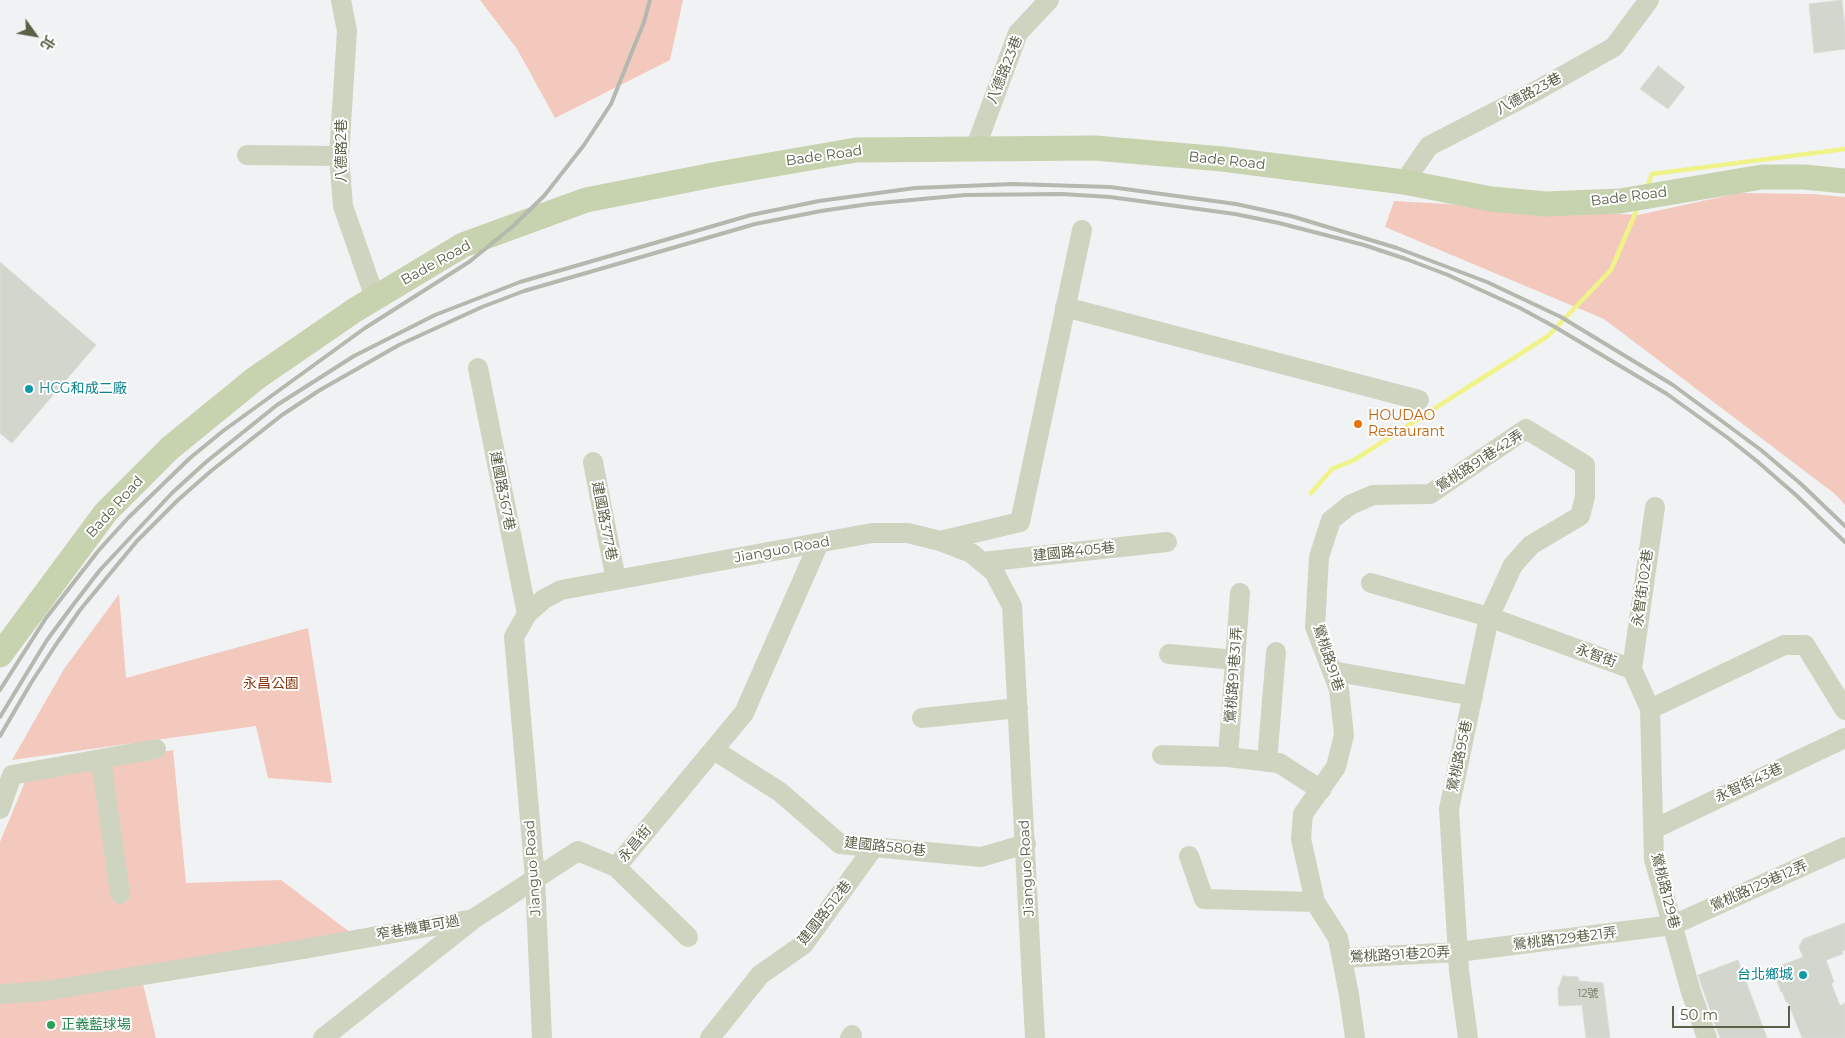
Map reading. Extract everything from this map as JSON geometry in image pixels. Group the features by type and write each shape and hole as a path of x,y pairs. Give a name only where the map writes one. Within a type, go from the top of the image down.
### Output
{"main road":[{"name":"Bade Road","path":"0,655 106,512 170,448 256,378 375,298 463,246 586,200 718,174 856,150 1095,148 1222,159 1404,182 1491,198 1546,204 1620,201 1762,177 1804,177 1845,181"}],"street":[{"name":"八德路2巷","path":"341,0 347,32 339,156 343,206 375,298"},
{"name":"八德路23巷","path":"975,149 1018,33 1049,0"},
{"name":"八德路23巷","path":"1404,182 1429,146 1536,91 1614,47 1649,0"},
{"path":"247,154 339,156"},
{"path":"940,542 1020,522 1082,230"},
{"path":"1065,307 1419,400"},
{"name":"建國路367巷","path":"478,368 526,614"},
{"name":"鶯桃路91巷42弄","path":"1318,557 1331,520 1350,505 1374,495 1430,494 1526,429 1585,465 1585,497 1580,516"},
{"name":"建國路377巷","path":"593,462 616,580"},
{"name":"永智街102巷","path":"1632,669 1655,507"},
{"name":"鶯桃路95巷","path":"1468,1038 1458,952 1449,809 1489,617 1513,564 1531,545 1580,516"},
{"name":"Jianguo Road","path":"542,1038 535,878 514,637 526,614 544,599 561,590 872,533 908,533 971,553 994,572 1012,606 1035,1038"},
{"name":"建國路405巷","path":"982,562 1167,542"},
{"name":"永昌街","path":"323,1038 475,918 578,851 616,866 744,713 819,543"},
{"name":"鶯桃路91巷","path":"1318,557 1315,626 1339,689 1344,735 1336,768 1303,814 1301,838 1315,902 1338,938 1355,1038"},
{"name":"永智街","path":"1372,583 1489,617 1632,669 1650,709"},
{"name":"鶯桃路91巷31弄","path":"1228,757 1240,593"},
{"path":"1650,709 1784,645 1805,645 1845,710"},
{"path":"1267,762 1276,652"},
{"path":"1169,654 1235,660"},
{"path":"1332,671 1473,696"},
{"path":"922,718 1018,708"},
{"name":"鶯桃路129巷","path":"1650,709 1654,859 1691,992 1707,1038"},
{"name":"永智街43巷","path":"1654,829 1845,738"},
{"path":"0,809 12,775 156,749"},
{"name":"建國路580巷","path":"714,750 780,792 840,844 982,857 1026,844"},
{"path":"1162,755 1228,757 1279,763 1320,790"},
{"path":"101,760 120,894"},
{"name":"建國路512巷","path":"710,1038 760,975 804,944 874,847"},
{"name":"鶯桃路129巷12弄","path":"1673,925 1845,847"},
{"path":"1189,856 1204,899 1315,902"},
{"path":"616,866 688,937"},
{"name":"窄巷機車可過","path":"0,994 45,991 475,918"},
{"name":"鶯桃路129巷21弄","path":"1458,952 1673,925"},
{"name":"鶯桃路91巷20弄","path":"1342,958 1458,952"}],"green space":[{"path":"480,0 683,0 670,60 555,118 517,49"},
{"path":"1739,193 1812,194 1845,197 1845,505 1835,494 1604,319 1385,227 1394,201 1638,215"},
{"name":"永昌公園","path":"119,594 126,678 308,628 332,783 268,778 256,726 12,760 64,669"},
{"path":"173,750 186,883 281,880 355,936 95,977 0,987 0,842 27,777"},
{"path":"143,984 156,1038 0,1038 0,1001"}],"building":[{"path":"1842,0 1845,49 1814,53 1809,4"},
{"path":"1658,66 1685,87 1668,109 1640,89"},
{"name":"HCG和成二廠","path":"0,262 96,345 12,443 0,433"},
{"name":"台北鄉城","path":"1845,923 1845,950 1842,951 1843,954 1826,960 1834,982 1831,983 1840,1006 1845,1003 1845,1038 1802,1038 1788,1002 1786,1002 1781,992 1772,969 1803,957 1799,947 1803,939"},
{"name":"台北鄉城","path":"1738,960 1767,1038 1720,1038 1718,1033 1698,975"},
{"path":"1563,976 1578,977 1579,981 1603,983 1610,1038 1586,1038 1582,1005 1559,1006 1558,989"}],"waterway":[{"path":"1647,187 1652,174 1845,149"},
{"path":"1311,493 1332,469 1354,460 1548,336 1611,270 1638,207"}],"railway":[{"path":"0,690 46,618 99,550 128,518 190,458 223,431 365,328 469,262 512,227 544,196 584,145 611,104 644,22 650,0"},
{"path":"0,717 47,640 73,605 100,570 172,493 206,462 277,405 354,356 435,315 520,282 751,215 819,201 915,188 1013,184 1110,187 1236,204 1291,216 1397,248 1487,282 1561,317 1673,385 1761,450 1801,484 1845,526"},
{"path":"0,736 31,683 80,610 137,541 178,500 211,471 282,415 320,390 399,345 482,307 524,291 755,224 869,204 965,195 1062,194 1110,197 1235,214 1279,223 1364,245 1406,259 1448,275 1520,308 1667,394 1758,462 1845,542"}],"place":[{"name":"HCG和成二廠","path":"29,389"},
{"name":"HOUDAO Restaurant","path":"1358,424"},
{"name":"台北鄉城","path":"1803,975"},
{"name":"正義藍球場","path":"51,1025"}]}
